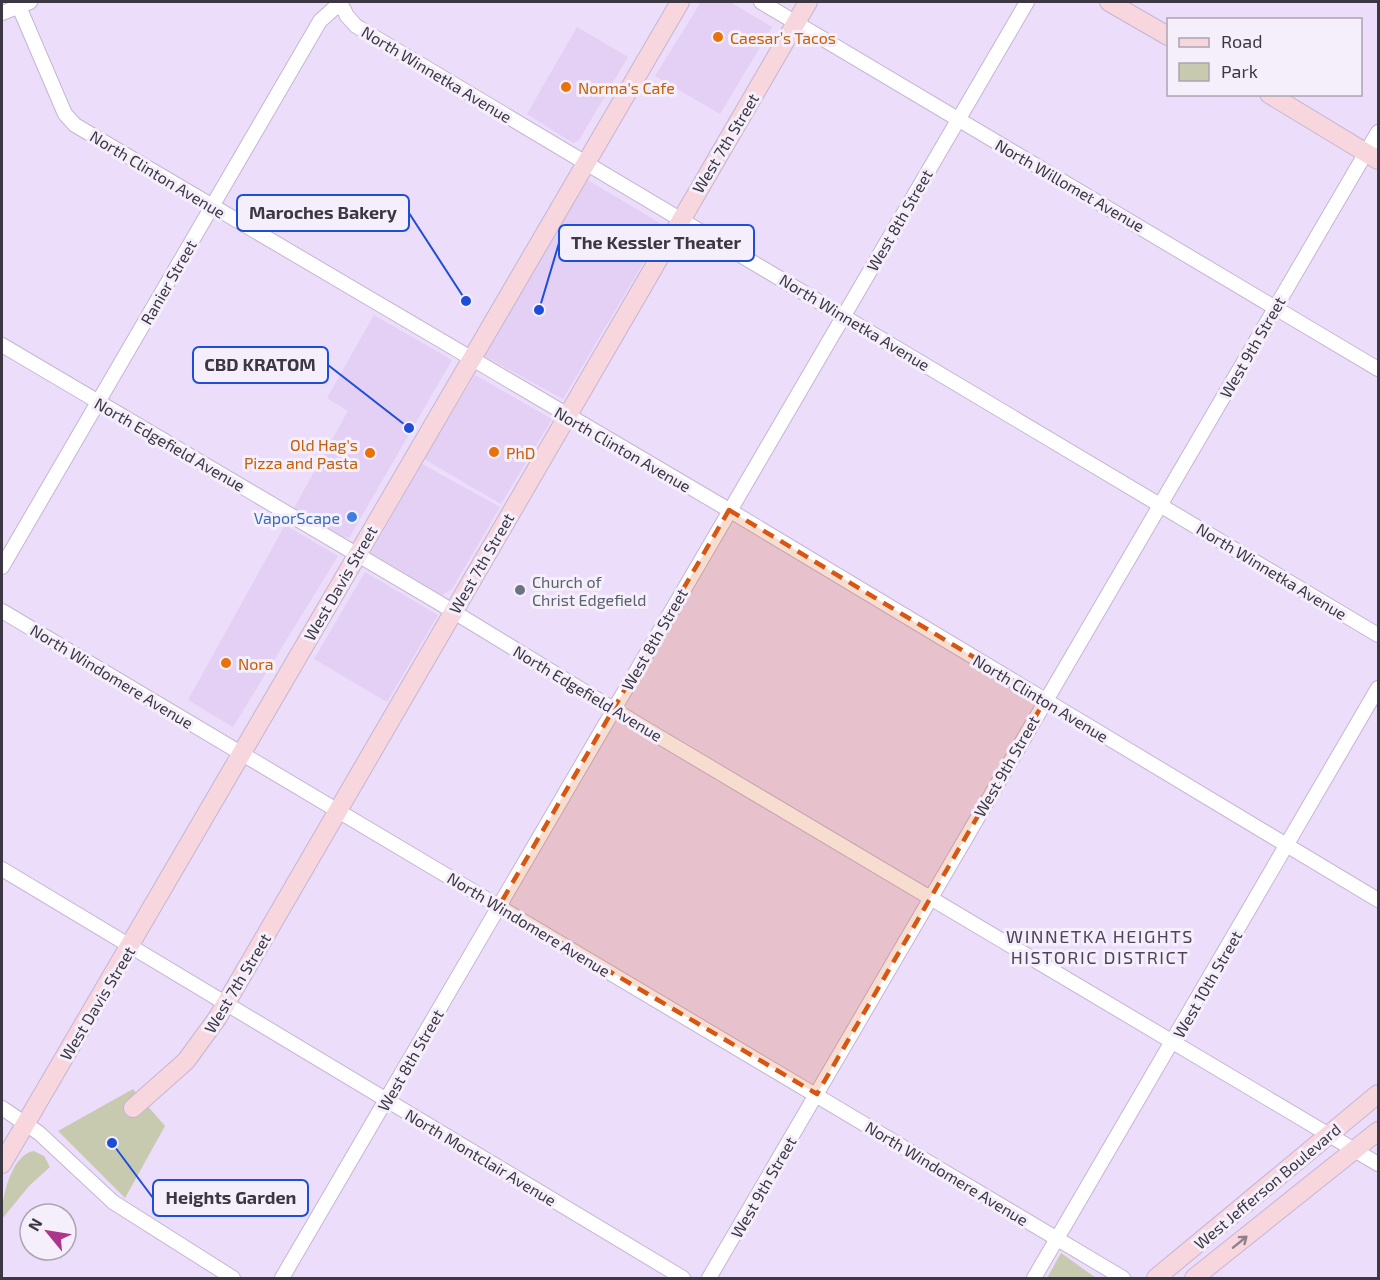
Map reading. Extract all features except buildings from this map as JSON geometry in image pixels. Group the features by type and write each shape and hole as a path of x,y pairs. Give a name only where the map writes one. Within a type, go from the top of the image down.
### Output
{"main road":[{"name":"West Davis Street","path":"2,1164 680,2"},
{"name":"West 7th Street","path":"134,1108 186,1061 225,1004 680,218 808,2"},
{"path":"1109,2 1167,35"},
{"path":"1272,96 1372,156"},
{"name":"West Jefferson Boulevard","path":"1156,1278 1378,1094"},
{"name":"West Jefferson Boulevard","path":"1194,1278 1378,1131"}],"street":[{"name":"North Winnetka Avenue","path":"340,2 347,16 356,26 1378,635"},
{"name":"Ranier Street","path":"2,567 320,21 340,2"},
{"name":"North Willomet Avenue","path":"761,2 1276,306 1378,369"},
{"name":"West 8th Street","path":"282,1278 1027,2"},
{"name":"North Clinton Avenue","path":"22,3 65,114 75,124 729,510 1378,900"},
{"path":"2,13 22,3"},
{"name":"West 9th Street","path":"709,1278 1276,306 1372,156 1378,132"},
{"name":"North Edgefield Avenue","path":"2,345 454,611 1172,1043 1378,1164"},
{"name":"North Windomere Avenue","path":"2,611 1123,1278"},
{"name":"West 10th Street","path":"1034,1278 1288,846 1378,688"},
{"name":"North Montclair Avenue","path":"2,869 683,1278"},
{"path":"2,1108 26,1122 113,1202 233,1278"}],"highlighted area":[{"path":"729,510 1045,700 817,1094 499,906"}],"shaded area":[{"path":"701,2 730,2 772,27 720,114 655,76"},
{"path":"577,27 628,57 579,140 573,143 527,114"},
{"path":"586,179 665,226 563,399 484,356"},
{"path":"374,315 452,360 349,538 343,537 294,508 348,411 327,398"},
{"path":"475,375 552,419 501,504 424,459"},
{"path":"422,464 500,507 452,589 442,595 371,553"},
{"path":"285,525 338,556 233,727 188,700"},
{"path":"365,572 438,615 387,702 314,659"}],"green space":[{"path":"133,1089 165,1126 125,1198 58,1131"},
{"path":"34,1151 44,1156 50,1167 29,1186 2,1219 3,1201 9,1179 19,1160"},
{"path":"1061,1253 1096,1278 1047,1278"}],"place":[{"name":"Caesar’s Tacos","path":"718,37"},
{"name":"Norma's Cafe","path":"566,87"},
{"name":"Maroches Bakery","path":"466,301"},
{"name":"The Kessler Theater","path":"539,310"},
{"name":"CBD KRATOM","path":"409,428"},
{"name":"PhD","path":"494,452"},
{"name":"Old Hag's Pizza and Pasta","path":"370,453"},
{"name":"VaporScape","path":"352,517"},
{"name":"Church of Christ Edgefield","path":"520,590"},
{"name":"Nora","path":"226,663"},
{"name":"Heights Garden","path":"112,1143"}],"district":[{"name":"WINNETKA HEIGHTS HISTORIC DISTRICT","path":"1100,946"}]}
